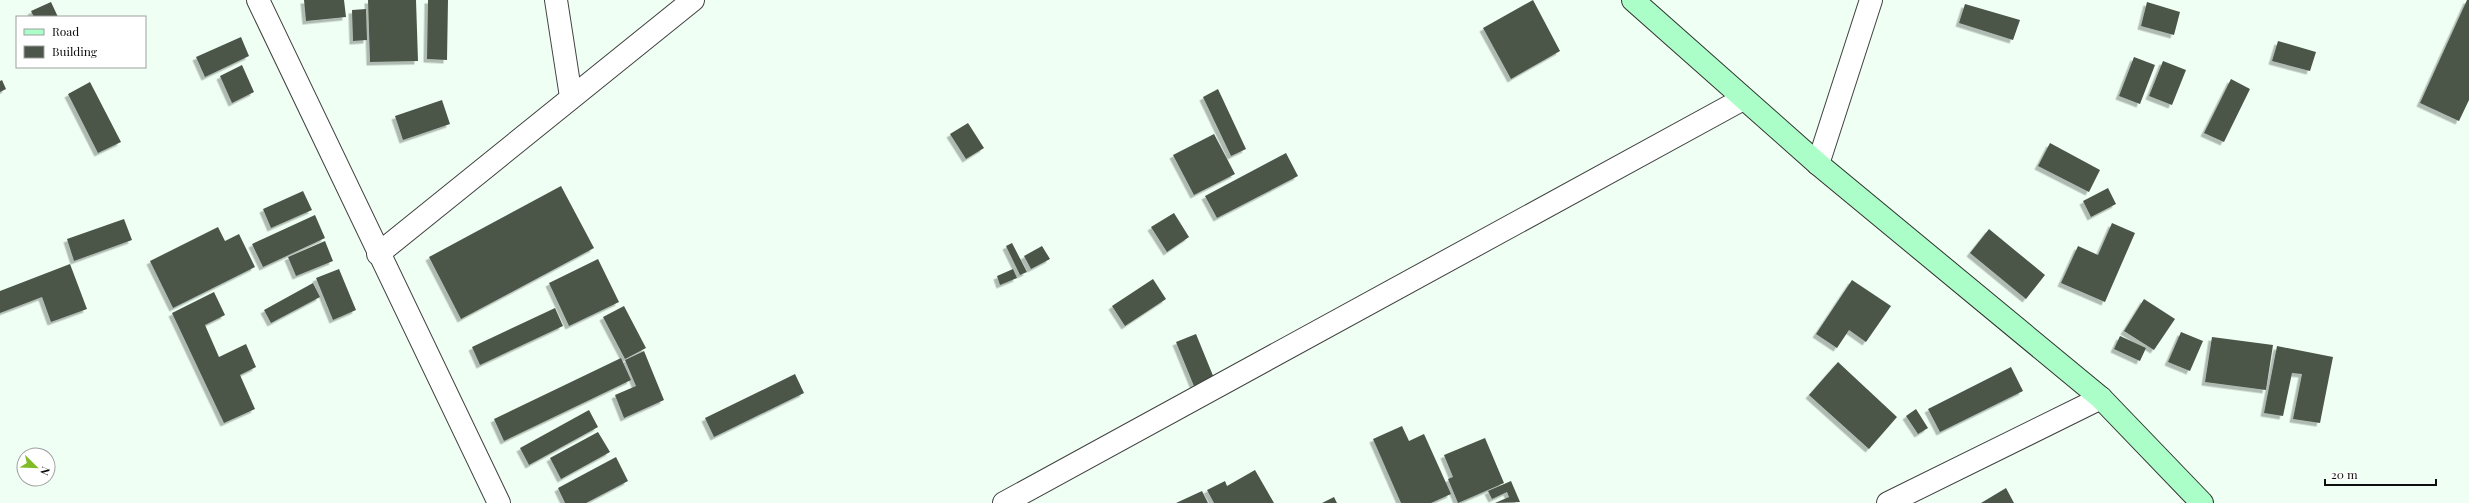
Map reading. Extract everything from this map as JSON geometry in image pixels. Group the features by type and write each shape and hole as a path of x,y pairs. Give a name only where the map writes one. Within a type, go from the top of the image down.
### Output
{"street":[{"path":"258,0 378,254 499,503"},
{"path":"556,0 571,98"},
{"path":"378,254 693,0"},
{"path":"1633,0 1818,164 2101,398 2202,503"},
{"path":"1818,164 1870,0"},
{"path":"1004,503 1744,99"},
{"path":"1888,503 2101,398"}],"building":[{"path":"304,0 344,0 346,17 306,21"},
{"path":"368,0 416,0 418,61 370,62"},
{"path":"428,0 448,0 447,60 427,59"},
{"path":"1533,0 1560,51 1511,79 1483,28"},
{"path":"2467,0 2469,0 2469,100 2459,121 2420,103"},
{"path":"51,2 58,16 34,16 31,11"},
{"path":"2147,2 2180,12 2174,35 2141,26"},
{"path":"1965,4 2020,20 2013,40 1959,23"},
{"path":"366,9 367,40 353,41 352,10"},
{"path":"241,37 249,56 205,77 196,57"},
{"path":"2278,41 2316,52 2310,71 2272,61"},
{"path":"2134,57 2155,65 2140,104 2119,96"},
{"path":"2163,61 2186,70 2172,105 2149,96"},
{"path":"242,65 254,92 232,103 220,76"},
{"path":"2231,79 2250,89 2224,142 2204,133"},
{"path":"2,80 6,89 0,92 0,81"},
{"path":"90,82 121,142 98,153 68,94"},
{"path":"1218,89 1246,149 1231,156 1203,97"},
{"path":"442,100 450,124 403,140 395,116"},
{"path":"968,123 984,148 966,159 950,134"},
{"path":"1214,134 1235,174 1194,195 1173,155"},
{"path":"2050,143 2100,170 2089,192 2038,166"},
{"path":"1286,153 1298,176 1217,218 1205,196"},
{"path":"561,186 594,248 461,319 429,257"},
{"path":"2108,188 2116,204 2091,217 2083,201"},
{"path":"303,191 312,210 271,228 263,209"},
{"path":"1174,213 1189,237 1167,252 1151,227"},
{"path":"315,215 325,238 263,267 252,244"},
{"path":"124,219 132,240 74,261 67,239"},
{"path":"2112,223 2135,233 2105,302 2061,283 2078,246 2098,255"},
{"path":"218,227 225,241 239,234 255,267 173,308 150,261"},
{"path":"1989,229 2045,275 2026,299 1970,253"},
{"path":"325,241 333,261 296,276 288,257"},
{"path":"1012,243 1027,272 1020,275 1006,246"},
{"path":"1042,246 1050,259 1031,269 1024,256"},
{"path":"598,259 619,302 569,326 549,283"},
{"path":"70,264 87,309 51,322 42,297 0,313 0,291"},
{"path":"339,269 356,310 333,320 316,278"},
{"path":"1013,269 1017,278 1000,285 997,276"},
{"path":"1153,279 1166,299 1125,326 1112,306"},
{"path":"1852,280 1891,306 1866,342 1849,330 1837,348 1816,334"},
{"path":"313,283 320,297 271,323 264,310"},
{"path":"214,292 225,315 205,325 219,357 246,344 256,367 240,375 255,409 224,423 172,313"},
{"path":"2144,299 2175,319 2154,350 2124,331"},
{"path":"624,306 646,348 625,359 603,317"},
{"path":"555,308 563,326 480,365 472,347"},
{"path":"2181,332 2203,341 2190,371 2168,362"},
{"path":"1196,334 1216,383 1196,391 1176,342"},
{"path":"2120,336 2146,348 2140,361 2114,349"},
{"path":"2212,337 2273,345 2266,390 2205,382"},
{"path":"2277,346 2333,357 2320,423 2293,419 2302,374 2292,373 2283,416 2264,413"},
{"path":"644,351 664,400 624,418 615,395 636,386 625,360"},
{"path":"621,358 631,380 504,441 494,419"},
{"path":"1838,362 1897,417 1869,449 1809,395"},
{"path":"2011,367 2023,391 1940,432 1928,409"},
{"path":"795,374 804,393 714,437 705,418"},
{"path":"1916,409 1928,428 1918,434 1906,416"},
{"path":"589,410 598,427 529,465 520,448"},
{"path":"1402,426 1409,441 1424,434 1451,494 1431,503 1401,503 1373,439"},
{"path":"598,432 610,452 561,479 550,458"},
{"path":"1485,438 1504,483 1458,503 1448,479 1453,477 1444,455"},
{"path":"616,457 628,481 586,503 565,503 558,488"},
{"path":"1255,470 1274,503 1214,503 1207,490 1225,481 1227,486"},
{"path":"1511,481 1520,502 1495,503 1509,497 1507,492 1492,499 1488,491"},
{"path":"2006,488 2014,503 1981,503"},
{"path":"1202,491 1208,503 1176,503"},
{"path":"1334,497 1337,503 1322,503"}]}
